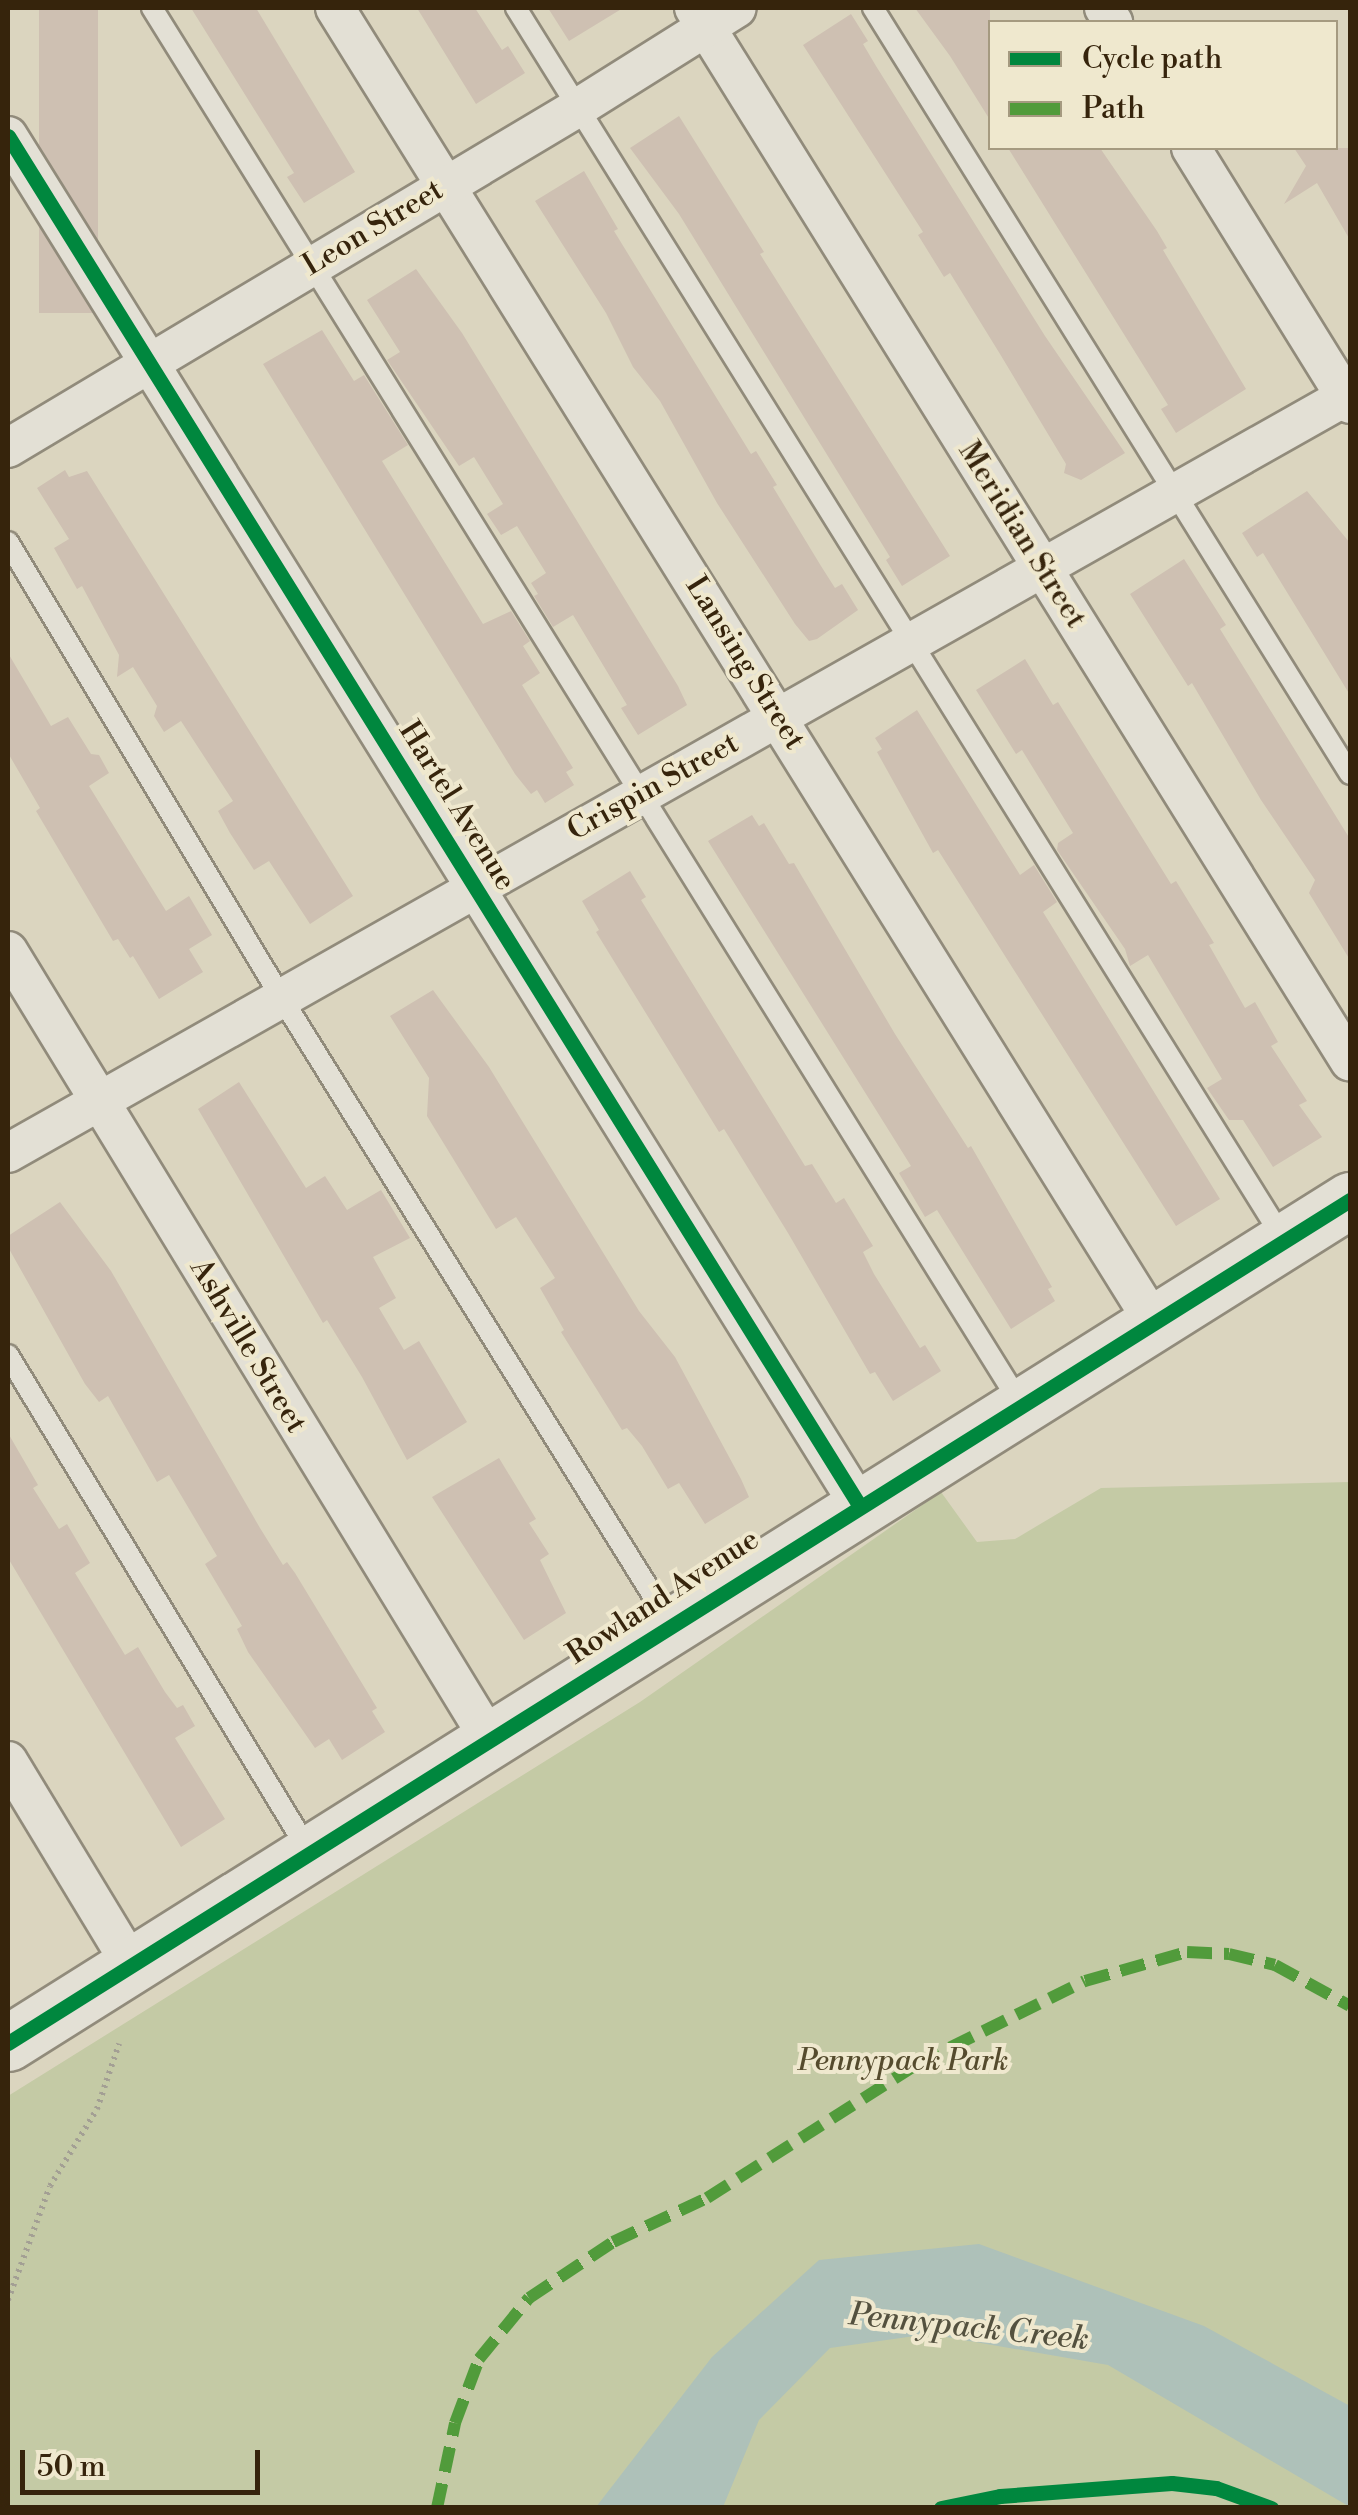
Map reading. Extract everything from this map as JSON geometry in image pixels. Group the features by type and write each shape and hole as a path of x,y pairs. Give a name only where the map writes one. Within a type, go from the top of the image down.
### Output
{"street":[{"name":"Lansing Street","path":"336,8 1153,1321"},
{"name":"Leon Street","path":"8,448 444,184 580,107 712,14"},
{"name":"Meridian Street","path":"712,14 1044,570 1350,1062"},
{"name":"Hartel Avenue","path":"8,136 859,1504"},
{"path":"1192,150 1349,398"},
{"name":"Crispin Street","path":"8,1152 1349,398"},
{"name":"Ashville Street","path":"8,951 490,1740"},
{"name":"Rowland Avenue","path":"8,2043 859,1504 1350,1200"},
{"path":"8,1762 132,1966"}],"lane":[{"path":"152,8 1021,1404"},
{"path":"516,8 909,644 1286,1242"},
{"path":"873,8 1350,774"},
{"path":"8,542 281,996 671,1624"},
{"path":"8,1354 310,1854"}],"path":[{"path":"8,2300 50,2186 96,2109 119,2044"}],"green space":[{"name":"Pennypack Park","path":"1350,1482 1350,2507 8,2508 8,2096 640,1702 941,1492 977,1542 1015,1539 1101,1488"}],"water":[{"name":"Pennypack Creek","path":"979,2244 1204,2326 1350,2406 1350,2507 1108,2365 929,2334 830,2348 759,2420 723,2507 596,2507 712,2357 819,2260"}],"building":[{"path":"39,8 98,8 98,313 39,313"},
{"path":"191,8 256,8 355,172 304,203 287,177 294,173"},
{"path":"417,8 475,8 502,50 508,46 525,73 476,104"},
{"path":"548,8 623,8 569,41"},
{"path":"915,8 990,8 988,117"},
{"path":"851,14 868,41 863,44 876,66 1045,336 1125,453 1081,480 1064,473 1066,464 1000,354 950,273 944,277 918,235 923,232 803,45"},
{"path":"679,116 764,252 760,254 950,556 902,586 886,560 890,557 679,214 630,148"},
{"path":"1350,148 1350,240 1317,183 1284,204 1306,166 1295,150"},
{"path":"1009,150 1101,150 1157,231 1167,248 1163,250 1246,389 1176,433 1161,409 1168,405"},
{"path":"584,171 618,229 614,231 751,454 756,451 777,485 773,487 835,588 842,584 858,610 817,639 809,641 795,624 717,503 660,401 633,367 606,313 535,201"},
{"path":"416,269 462,333 678,686 687,705 638,735 621,708 627,705 573,615 553,627 534,596 538,594 531,583 546,573 517,526 501,535 487,514 503,504 474,457 459,466 387,360 400,352 367,300"},
{"path":"322,330 354,381 364,375 408,445 382,461 483,624 511,611 530,641 523,646 540,673 522,685 573,768 566,772 574,785 545,803 537,790 531,794 515,774 263,364"},
{"path":"65,470 69,477 87,471 353,896 310,924 269,861 254,870 230,833 218,811 233,801 181,721 164,732 154,716 157,706 133,667 117,677 119,655 82,586 77,589 54,548 69,539 37,488"},
{"path":"1307,491 1350,543 1350,695 1263,553 1257,557 1242,533"},
{"path":"1184,559 1226,625 1220,629 1350,839 1350,960 1309,893 1315,880 1261,800 1192,683 1188,686 1130,594"},
{"path":"8,653 51,726 68,717 91,754 99,755 109,773 89,786 166,911 189,896 212,935 189,949 203,972 159,999 133,956 130,958 118,939 113,941 36,811 40,808 8,753"},
{"path":"1025,659 1053,705 1058,702 1171,884 1176,881 1214,943 1209,945 1245,1008 1255,1002 1278,1042 1271,1046 1307,1101 1299,1105 1322,1137 1273,1167 1243,1120 1229,1120 1207,1088 1222,1079 1148,955 1130,966 1125,949 1057,850 1058,843 1073,833 1022,750 1016,754 976,690"},
{"path":"917,710 1020,875 1034,865 1057,902 1043,912 1220,1199 1176,1226 938,850 933,853 877,752 882,749 875,738"},
{"path":"752,815 759,826 764,823 789,864 794,863 895,1034 968,1148 971,1146 1052,1287 1048,1289 1055,1301 1011,1329 937,1210 925,1217 899,1173 911,1166 708,841"},
{"path":"630,871 646,897 641,900 805,1166 812,1164 836,1203 844,1198 873,1246 863,1252 874,1274 920,1348 925,1345 941,1371 893,1401 875,1372 870,1374 724,1129 719,1132 596,932 599,930 582,901"},
{"path":"433,990 489,1067 639,1311 675,1357 741,1479 749,1497 705,1524 679,1483 668,1489 642,1446 627,1428 622,1430 561,1332 564,1330 540,1288 555,1278 516,1217 496,1229 427,1116 429,1078 390,1016"},
{"path":"239,1082 306,1188 325,1176 347,1210 381,1190 410,1238 373,1257 396,1298 379,1308 404,1350 419,1341 467,1422 407,1460 362,1377 327,1320 323,1323 198,1109"},
{"path":"60,1202 111,1271 260,1528 283,1565 287,1562 295,1573 377,1708 372,1711 385,1732 342,1760 329,1739 315,1748 248,1652 237,1629 242,1626 205,1564 217,1556 169,1475 157,1482 108,1396 99,1402 85,1384 8,1247 8,1236"},
{"path":"8,1433 38,1485 33,1488 59,1529 67,1524 90,1563 75,1573 125,1655 138,1647 165,1692 177,1708 183,1705 195,1726 175,1738 225,1819 181,1847 8,1558"},
{"path":"499,1458 536,1519 529,1523 549,1554 540,1560 566,1613 524,1640 432,1497"}],"marked path":[{"path":"437,2508 455,2423 479,2359 529,2298 613,2242 707,2198 917,2064 1085,1981 1187,1952 1229,1954 1275,1965 1350,2006"}],"cycle path":[{"path":"8,136 859,1505"},
{"path":"8,2043 1350,1200"},
{"path":"941,2508 1000,2496 1172,2483 1216,2488 1271,2508"}]}
